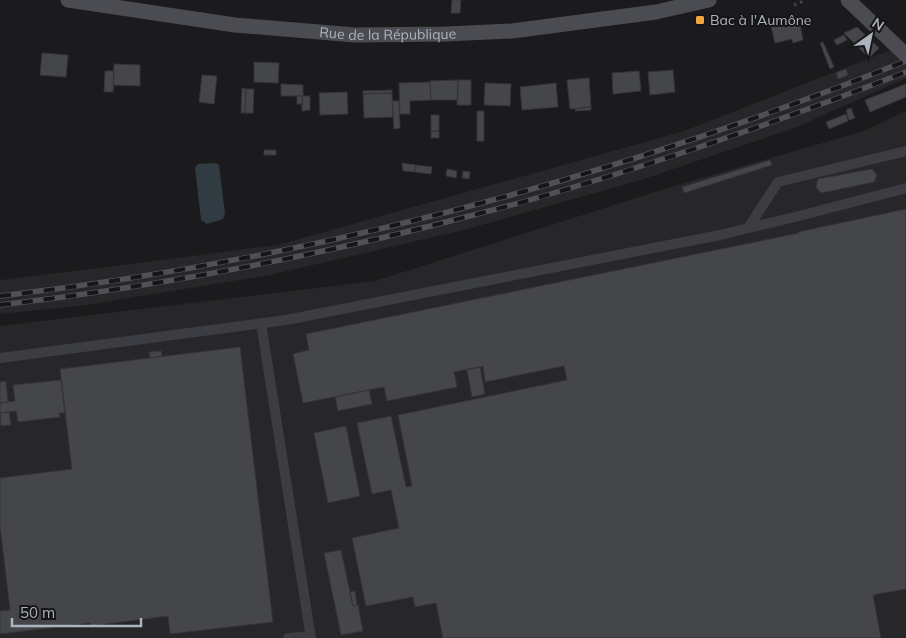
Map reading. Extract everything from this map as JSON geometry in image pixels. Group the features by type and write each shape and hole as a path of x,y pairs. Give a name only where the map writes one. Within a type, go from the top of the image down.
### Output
{"main road":[{"name":"Rue de la République","path":"68,0 235,25 364,35 512,31 656,12 709,0"},
{"path":"848,0 906,55"}],"lane":[{"path":"748,228 778,182 906,151"},
{"path":"0,358 286,320 720,235 803,216 906,188"},
{"path":"261,323 310,637 288,638"}],"path":[{"path":"794,5 806,0"}],"shaded area":[{"path":"906,44 906,78 797,127 641,180 464,230 270,275 87,305 0,314 0,280 278,245 684,131"},
{"path":"906,111 906,638 0,638 0,326 375,281 677,185 864,131"},
{"path":"216,163 219,165 225,214 223,219 207,224 201,220 195,168 198,164"}],"building":[{"path":"452,0 461,0 460,13 451,13"},
{"path":"799,19 803,40 793,43 792,39 775,43 771,26"},
{"path":"857,27 879,48 869,58 844,33"},
{"path":"844,35 847,40 837,45 834,40"},
{"path":"823,42 834,67 830,69 820,43"},
{"path":"42,53 68,55 66,77 40,75"},
{"path":"254,62 279,63 278,83 254,82"},
{"path":"114,64 140,65 140,86 113,85"},
{"path":"846,69 848,75 838,79 836,73"},
{"path":"673,70 675,92 650,95 648,72"},
{"path":"105,71 114,71 113,92 104,92"},
{"path":"639,71 641,91 613,94 612,73"},
{"path":"202,75 217,76 214,104 199,102"},
{"path":"589,78 591,107 570,109 567,80"},
{"path":"458,80 458,100 431,100 430,81"},
{"path":"458,80 471,80 471,105 457,105"},
{"path":"430,82 431,100 410,101 410,114 400,114 399,83"},
{"path":"485,83 511,84 510,106 484,105"},
{"path":"556,83 558,107 522,110 520,87"},
{"path":"281,84 303,85 303,96 310,96 310,110 302,111 302,96 281,96"},
{"path":"906,84 906,97 870,112 865,100"},
{"path":"242,88 246,89 245,113 241,113"},
{"path":"246,89 254,89 253,113 245,113"},
{"path":"392,90 392,93 363,94 363,91"},
{"path":"347,92 348,114 320,115 319,93"},
{"path":"392,93 393,117 364,118 363,94"},
{"path":"297,96 302,96 303,104 297,104"},
{"path":"392,101 399,101 400,128 394,129"},
{"path":"591,107 591,110 575,111 575,109"},
{"path":"851,108 855,118 849,120 846,110"},
{"path":"477,111 484,111 484,141 477,141"},
{"path":"846,114 848,121 829,129 826,122"},
{"path":"431,115 439,115 439,131 431,131"},
{"path":"431,131 439,131 439,138 431,138"},
{"path":"264,150 276,150 276,155 264,155"},
{"path":"770,160 772,165 684,193 682,187"},
{"path":"402,163 416,165 415,172 403,171"},
{"path":"416,165 432,167 431,174 415,172"},
{"path":"447,169 457,171 456,178 446,176"},
{"path":"872,169 877,175 874,182 821,193 816,187 818,179"},
{"path":"463,171 470,172 469,179 462,178"},
{"path":"906,209 906,589 873,595 881,638 443,638 436,603 415,607 413,597 366,606 352,538 399,528 391,490 372,494 357,423 391,416 406,487 412,486 398,415 567,380 564,366 485,382 483,366 454,372 457,387 387,401 384,387 303,403 293,354 309,350 306,334 799,233"},
{"path":"240,347 273,622 170,634 168,616 91,626 90,623 0,634 0,611 10,610 0,526 0,478 72,469 60,369"},
{"path":"161,351 162,356 150,358 149,352"},
{"path":"480,367 485,394 472,397 467,370"},
{"path":"61,380 65,413 59,413 60,417 18,422 16,411 0,413 0,403 15,401 13,385"},
{"path":"6,381 8,402 0,403 0,382"},
{"path":"369,390 372,404 338,411 335,397"},
{"path":"9,412 11,425 1,426 0,413"},
{"path":"346,426 360,496 328,503 314,433"},
{"path":"341,550 353,606 358,605 363,631 341,635 324,553"},
{"path":"355,591 357,605 353,606 350,592"}],"railway":[{"path":"0,296 116,280 232,260 347,236 461,208 574,177 686,142 797,103 906,61"},
{"path":"0,305 182,279 302,256 422,228 536,198 697,148 906,72"}],"place":[{"name":"Bac à l'Aumône","path":"700,20"}]}
